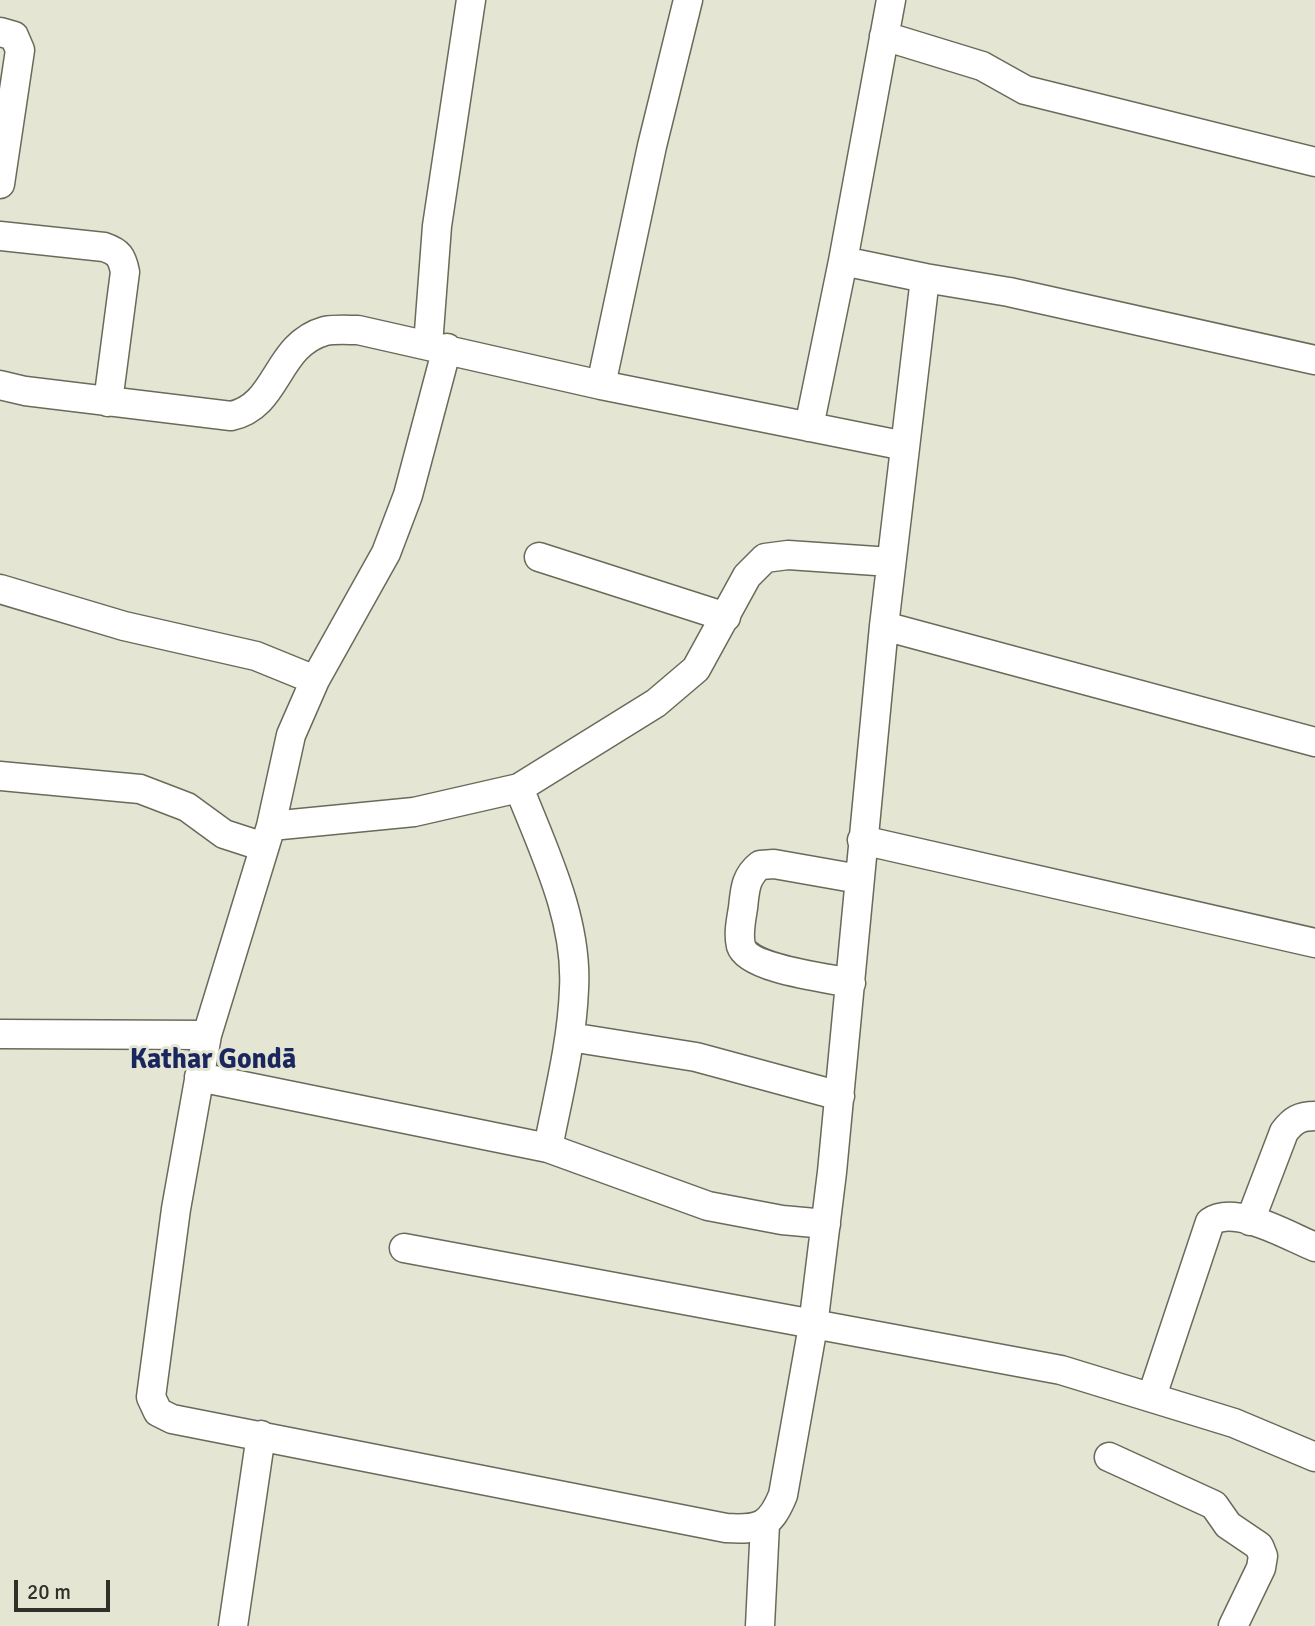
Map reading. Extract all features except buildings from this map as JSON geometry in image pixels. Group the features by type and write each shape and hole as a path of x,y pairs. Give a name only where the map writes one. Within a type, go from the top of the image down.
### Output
{"street":[{"path":"471,0 437,226 438,346 408,495 386,552 315,680 292,734 267,836 207,1035 176,1209 151,1397 158,1412 172,1419 726,1528 748,1529 765,1524 776,1512 783,1495 813,1325 826,1224 841,1096 862,840 884,626 925,278"},
{"path":"601,385 652,146 688,0"},
{"path":"809,427 844,261 891,0"},
{"path":"0,32 14,36 20,50 0,184"},
{"path":"884,36 982,66 1024,90 1315,162"},
{"path":"0,236 104,247 117,251 123,259 125,272 108,402"},
{"path":"844,261 1009,292 1315,360"},
{"path":"0,385 108,402 231,416 247,413 259,404 289,355 307,338 328,330 358,330 601,385 905,446"},
{"path":"0,776 140,789 187,807 224,834 267,836 414,812 519,788 656,703 696,669 747,576 765,558 788,555 891,562"},
{"path":"539,557 726,617"},
{"path":"0,589 124,626 256,656 315,680"},
{"path":"884,626 1315,742"},
{"path":"519,788 554,877 569,932 575,986 570,1037 548,1148"},
{"path":"862,840 1315,943"},
{"path":"851,983 762,964 747,956 741,946 740,930 746,883 760,865 774,864 859,879"},
{"path":"0,1034 207,1035"},
{"path":"570,1037 696,1057 841,1096"},
{"path":"199,1077 548,1148 708,1206 782,1220 826,1224"},
{"path":"1250,1221 1284,1132 1292,1122 1303,1115 1315,1116"},
{"path":"1152,1396 1210,1222 1220,1214 1237,1215 1315,1247"},
{"path":"404,1248 1048,1367 1152,1396 1234,1423 1315,1457"},
{"path":"233,1626 261,1435"},
{"path":"1109,1457 1214,1505 1228,1525 1259,1546 1263,1556 1261,1568 1233,1626"},
{"path":"760,1626 765,1524"}],"district":[{"name":"Kathar Gondā","path":"213,1061"}]}
